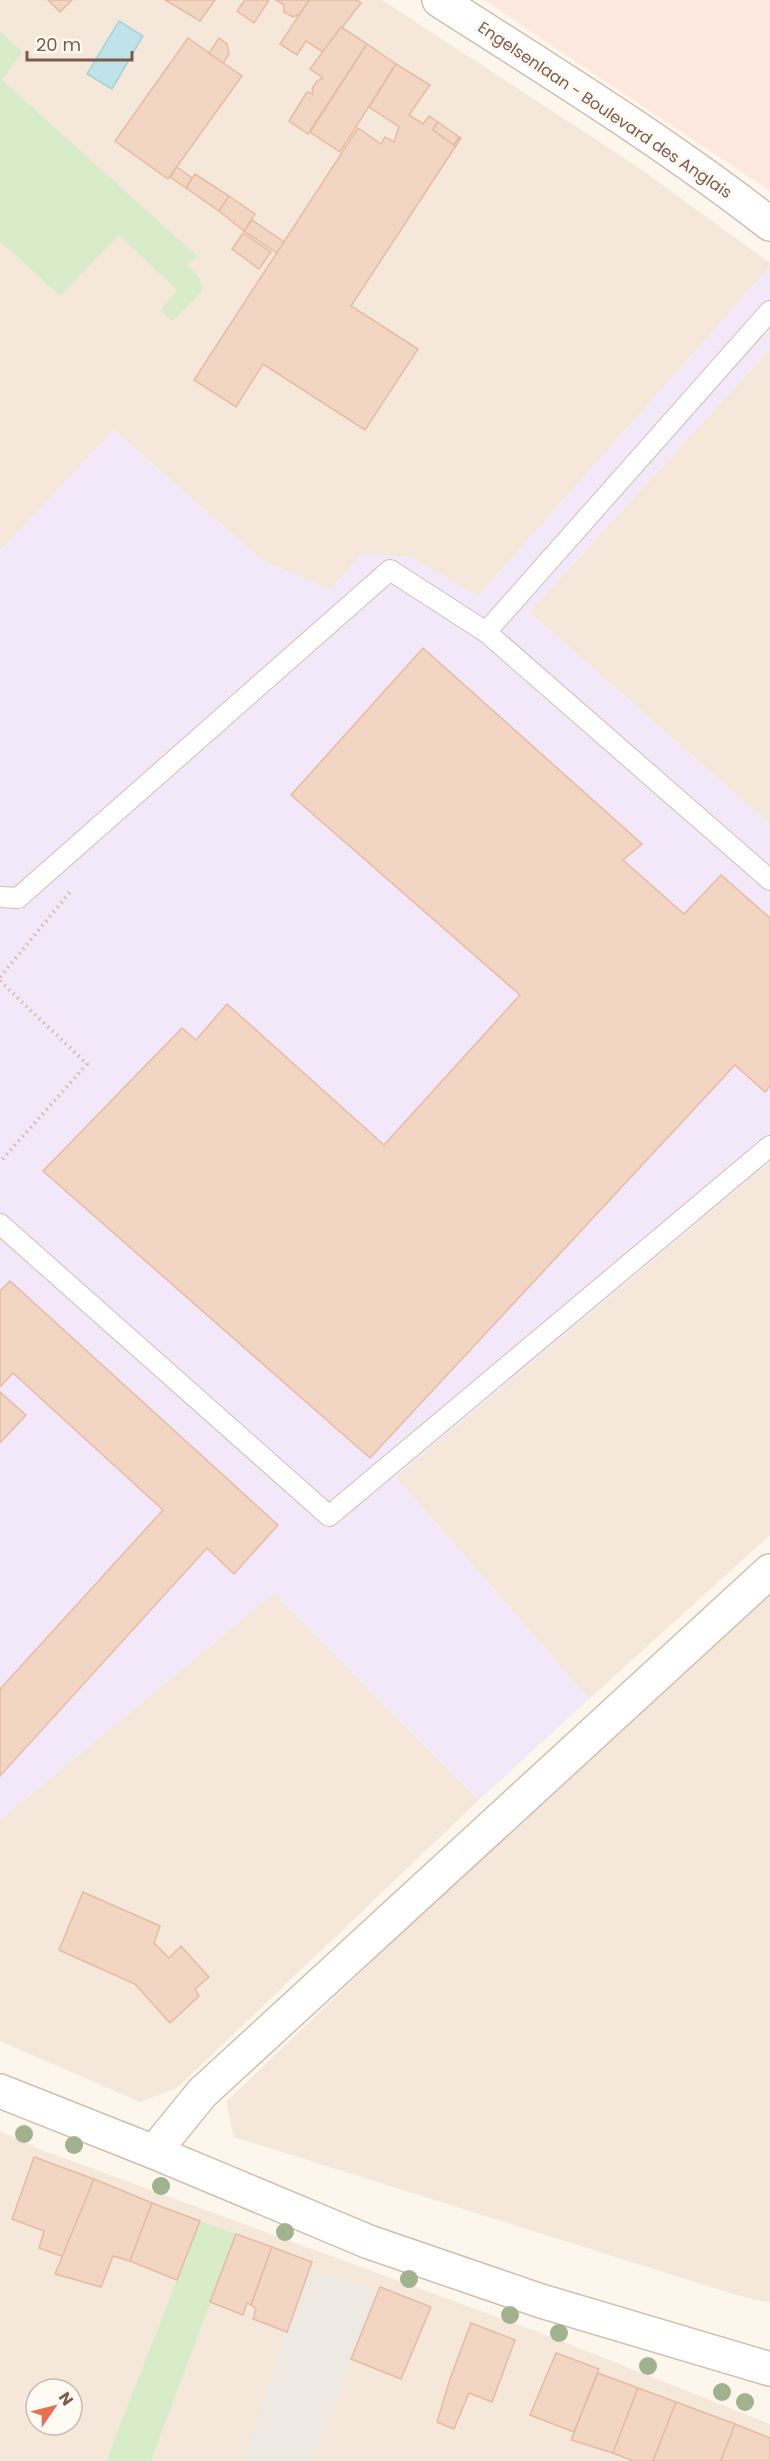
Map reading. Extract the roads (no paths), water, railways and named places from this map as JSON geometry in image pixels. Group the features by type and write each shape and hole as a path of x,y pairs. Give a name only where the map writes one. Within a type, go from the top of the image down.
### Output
{"street":[{"name":"Engelsenlaan - Boulevard des Anglais","path":"439,0 724,188 770,224"},
{"path":"154,2152 202,2093 770,1571"},
{"path":"0,2091 154,2152 369,2242 542,2301 770,2369"}],"lane":[{"path":"486,632 770,311"},
{"path":"0,897 18,898 390,570 486,632 770,880"},
{"path":"0,1224 329,1516 770,1146"}],"water":[{"path":"119,21 143,36 112,89 87,74"}]}
